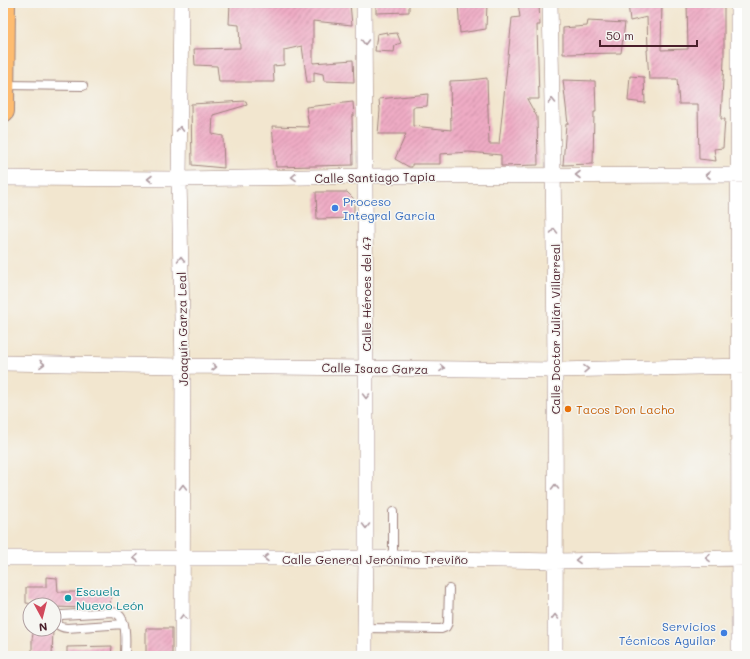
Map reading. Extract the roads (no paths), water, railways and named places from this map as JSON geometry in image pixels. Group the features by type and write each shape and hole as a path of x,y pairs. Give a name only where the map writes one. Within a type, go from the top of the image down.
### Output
{"main road":[{"path":"3,111 4,3"}],"street":[{"name":"Joaquín Garza Leal","path":"181,3 179,179 183,366 182,656"},
{"name":"Calle Héroes del 47","path":"364,3 366,176 365,656"},
{"name":"Calle Doctor Julián Villarreal","path":"550,3 554,176 555,656"},
{"path":"738,3 743,175 743,558 739,656"},
{"name":"Calle Santiago Tapia","path":"3,178 179,179 366,176 743,175"},
{"name":"Calle Isaac Garza","path":"3,363 555,370 743,366"},
{"name":"Calle General Jerónimo Treviño","path":"3,558 393,558 555,561 743,558"}],"lane":[{"path":"3,85 83,86"},
{"path":"393,512 393,558"},
{"path":"365,628 446,627 448,623 449,589"},
{"path":"124,624 67,628 61,627 57,622 58,617 62,615 116,613 124,624 125,656"}],"railway":[{"path":"3,12 4,3"}],"place":[{"name":"Proceso Integral Garcia","path":"335,208"},
{"name":"Tacos Don Lacho","path":"568,409"},
{"name":"Escuela Nuevo León","path":"68,598"},
{"name":"Servicios Técnicos Aguilar","path":"724,633"}]}
